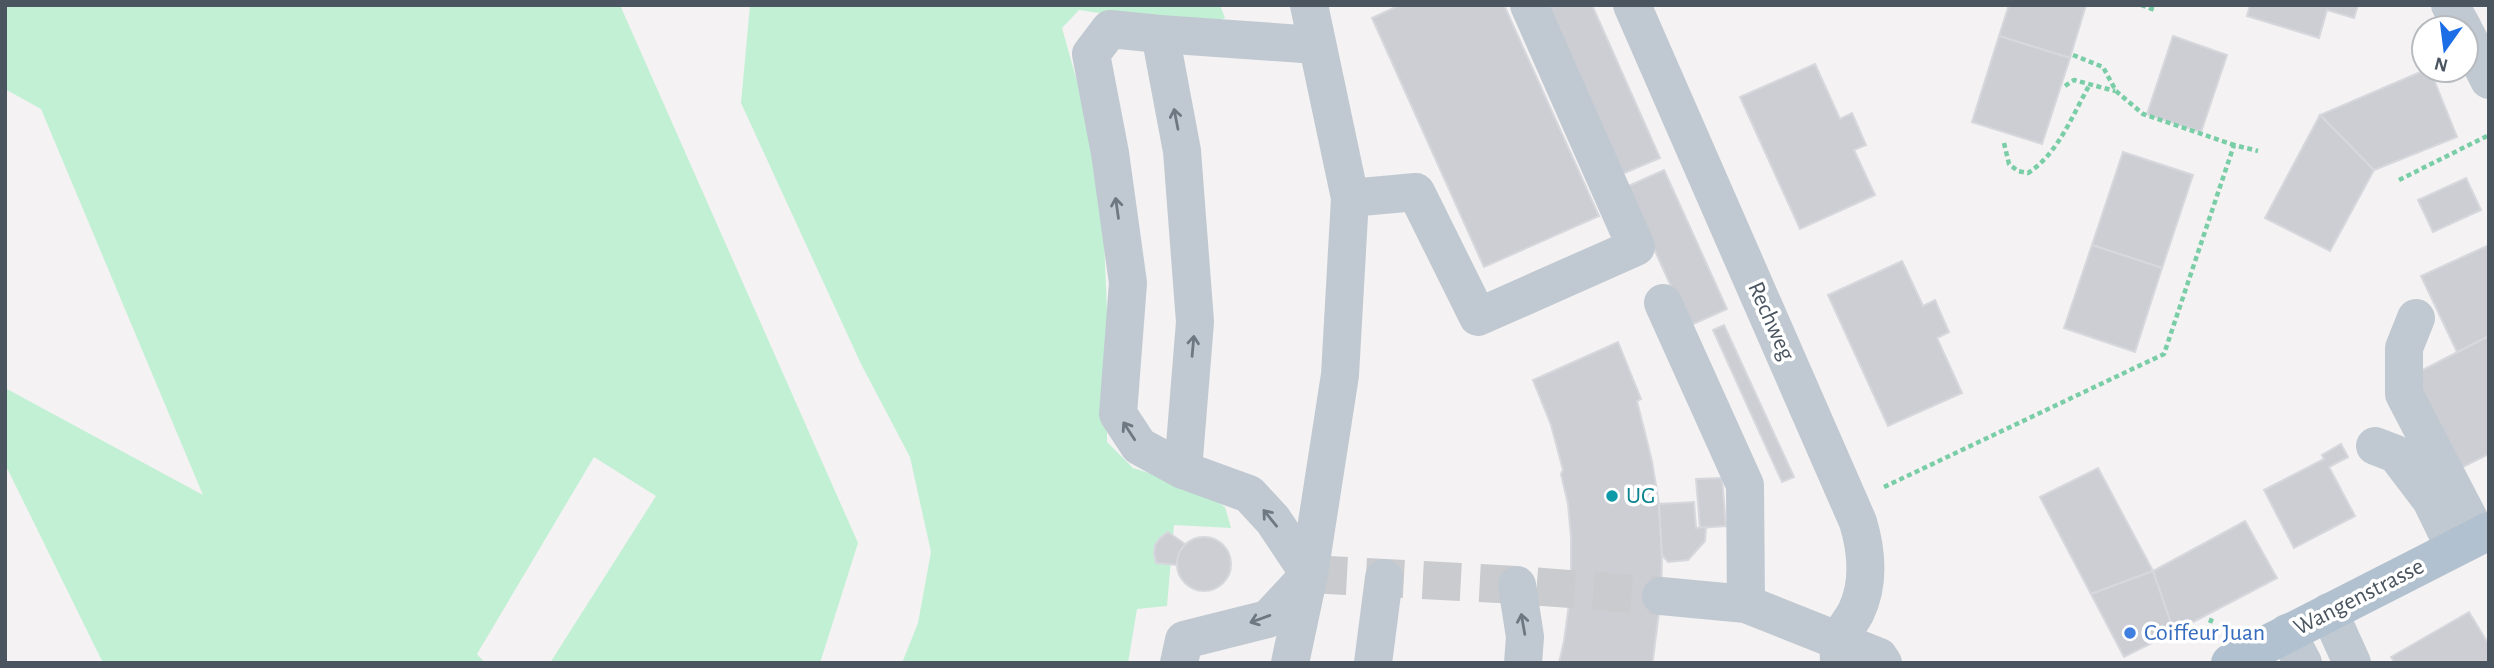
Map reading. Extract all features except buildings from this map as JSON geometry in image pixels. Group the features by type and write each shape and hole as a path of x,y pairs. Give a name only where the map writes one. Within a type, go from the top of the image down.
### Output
{"main road":[{"name":"Wangenstrasse","path":"2230,663 2295,648 2329,612 2474,538"}],"street":[{"path":"1290,663 1310,574 1340,375 1350,198 1309,5"},
{"path":"1350,198 1416,192 1478,317 1636,247 1529,5"},
{"name":"Rechweg","path":"1632,5 1863,537 1866,567 1861,599 1839,652"},
{"path":"1310,574 1273,520 1249,494 1183,470 1139,446 1118,414 1128,283 1110,153 1091,54 1110,29 1317,45"},
{"path":"1160,34 1182,151 1195,322 1183,470"},
{"path":"2480,56 2489,80"},
{"path":"1663,303 1745,485 1745,604"},
{"path":"2416,318 2404,348 2404,394 2474,538"},
{"path":"2375,446 2396,454 2431,500 2474,538"},
{"path":"1179,663 1184,639 1268,619 1310,574"},
{"path":"1373,663 1384,578"},
{"path":"1517,585 1525,637 1523,663"},
{"path":"1661,596 1745,604 1839,652 1879,657 1883,663"},
{"path":"2329,612 2353,663"}],"path":[{"path":"2141,5 2155,10"},
{"path":"2073,55 2103,67 2116,92"},
{"path":"2065,86 2074,80 2116,92 2143,114 2258,151"},
{"path":"2004,143 2009,164 2018,171 2028,173 2039,166 2051,153 2090,84"},
{"path":"2399,180 2489,135"},
{"path":"1850,503 2164,354 2234,145"}],"green space":[{"path":"5,5 620,5 858,543 820,663 550,663 656,496 594,457 477,654 485,663 103,663 5,464 5,388 203,495 41,109 5,89"},
{"path":"750,5 1220,5 1225,18 1200,28 1079,10 1062,28 1101,167 1107,310 1107,442 1133,468 1197,488 1225,507 1231,528 1174,525 1167,606 1137,609 1128,663 902,663 918,623 931,552 910,457 861,364 741,103"}],"tunnel":[{"path":"1309,574 1661,596"}],"place":[{"name":"UG","path":"1612,496"},
{"name":"Coiffeur Juan","path":"2130,633"}]}
